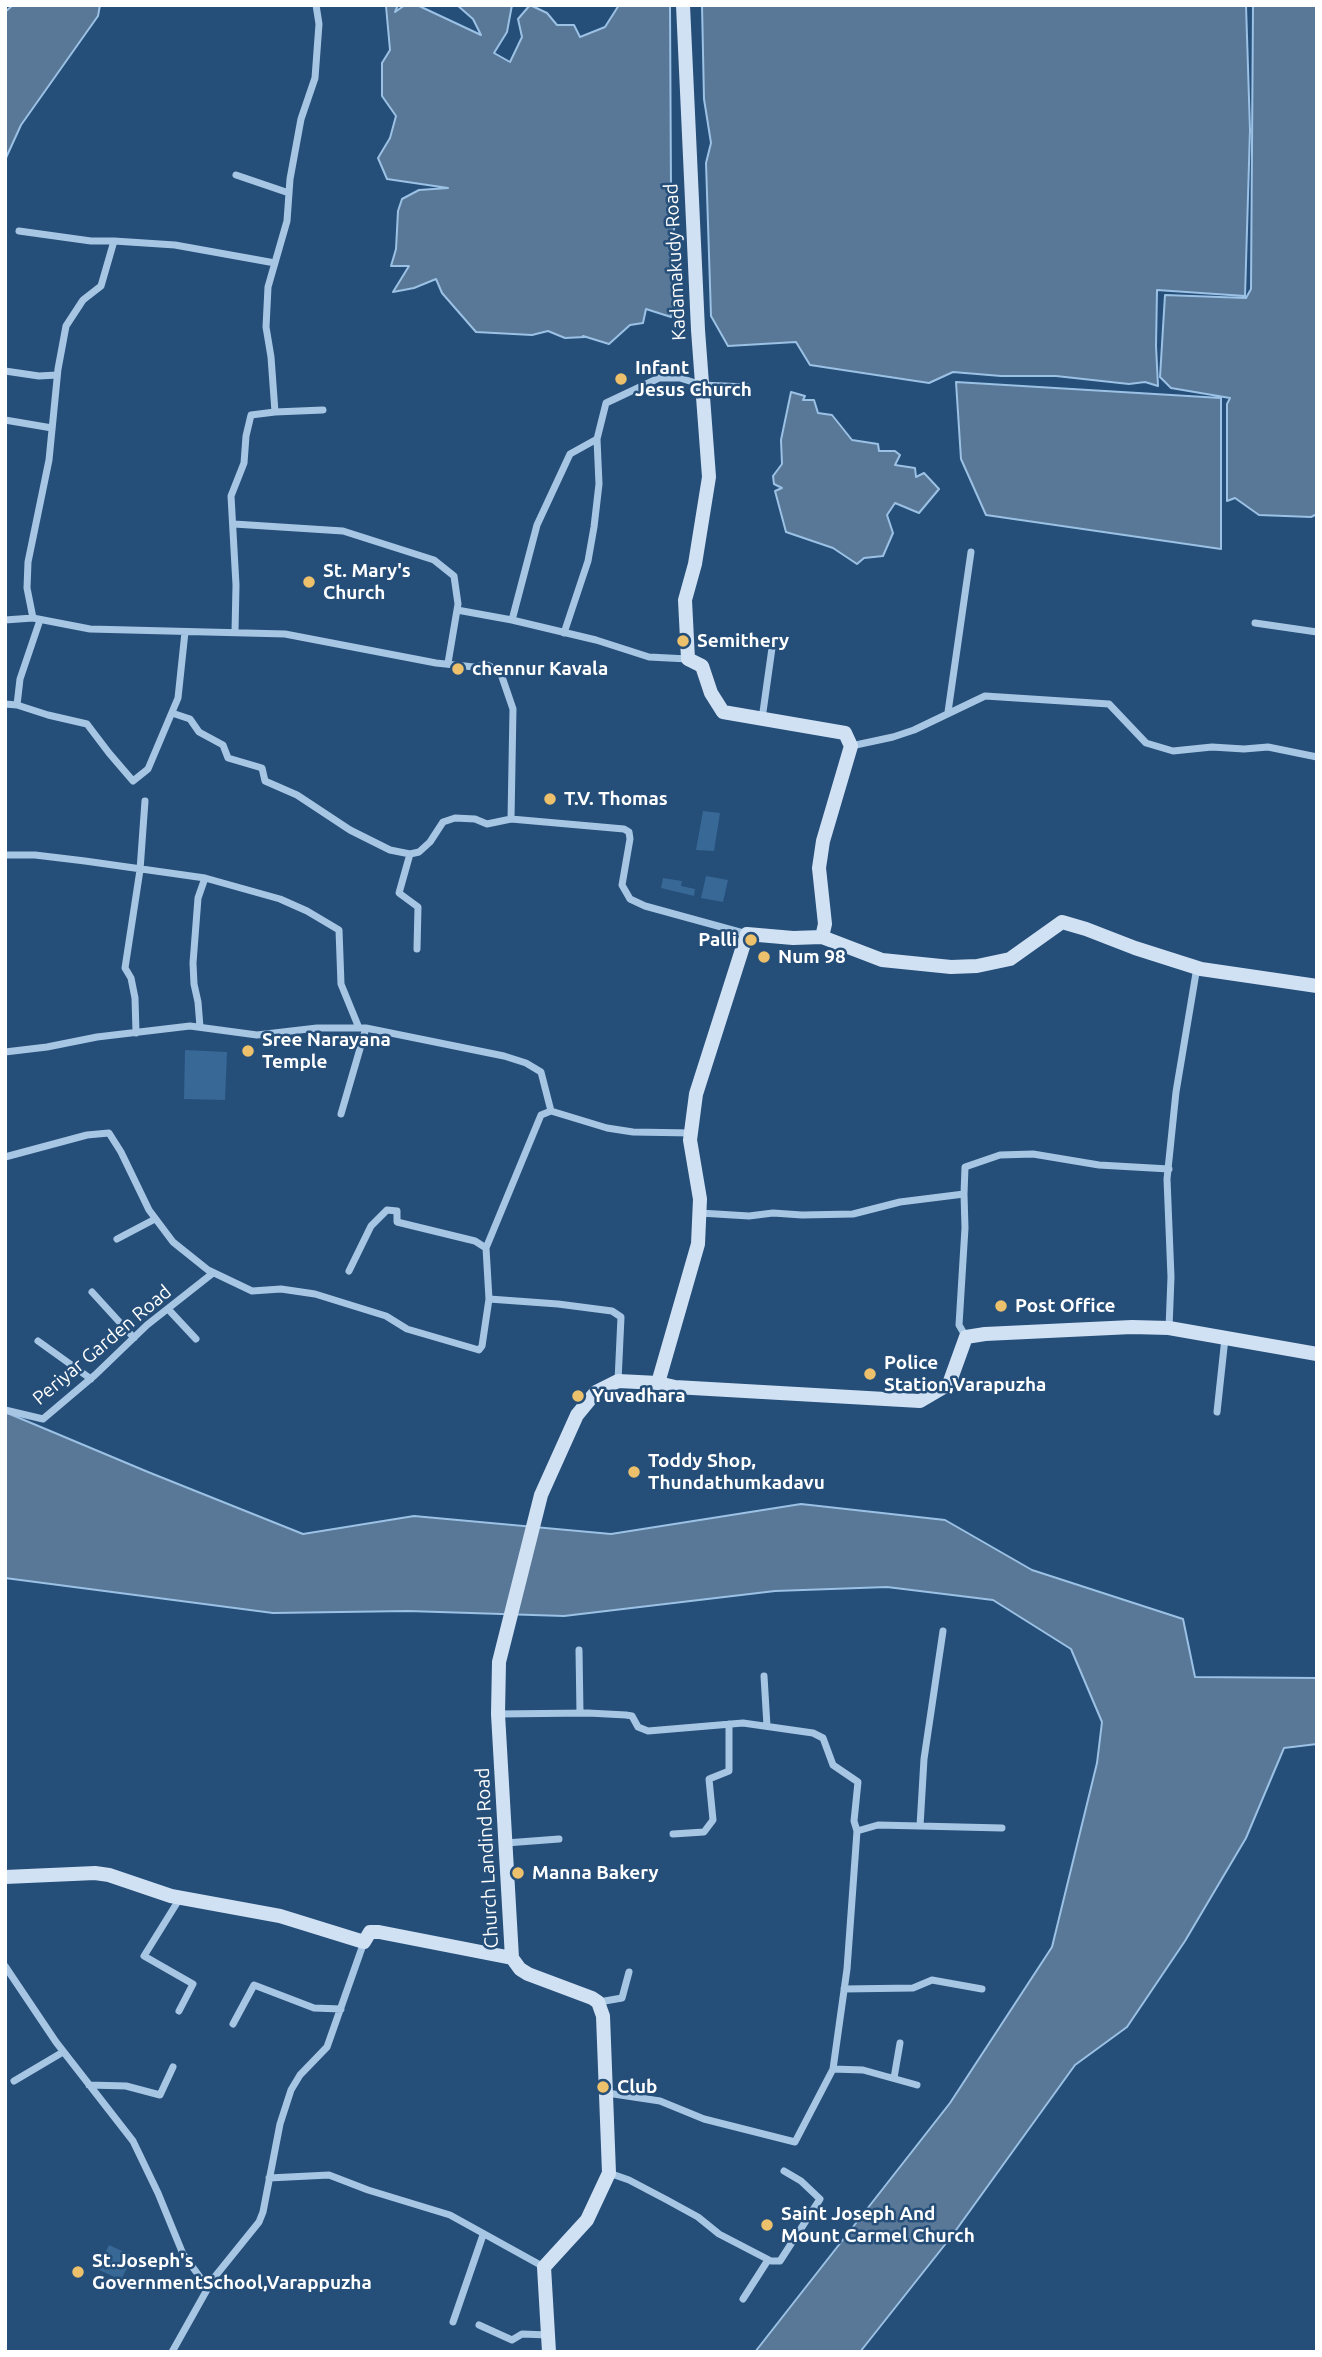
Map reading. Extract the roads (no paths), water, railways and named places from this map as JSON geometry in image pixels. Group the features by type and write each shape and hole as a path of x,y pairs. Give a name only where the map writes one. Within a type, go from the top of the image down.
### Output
{"street":[{"path":"275,412 266,327 268,287 287,221 301,119 315,78 319,24 316,5"},
{"name":"Kadamakudy Road","path":"683,5 688,157 709,477 695,564 685,600 688,659"},
{"path":"236,175 289,193"},
{"path":"19,231 91,242 176,245 275,263"},
{"path":"17,705 20,679 37,619 27,588 28,562 49,460 57,375 66,326 83,300 101,286 114,241"},
{"path":"5,371 39,376 57,375"},
{"path":"564,633 588,561 600,484 597,439 606,403 659,378 680,378 702,385 747,387"},
{"path":"235,632 231,496 244,463 251,415 323,410"},
{"path":"5,420 52,428"},
{"path":"512,620 537,525 570,454 597,439"},
{"path":"233,524 343,531 434,560 454,576 457,610 448,663"},
{"path":"948,712 971,552"},
{"path":"457,610 512,620 649,657 688,659 702,666 711,693 723,712 845,733 851,746 823,841 818,868 825,924 822,937"},
{"path":"5,620 37,619 90,629 285,635 414,660 474,667 487,665 500,671 513,709 511,818"},
{"path":"1255,623 1317,632"},
{"path":"5,704 87,724 108,753 133,780 148,769 172,713 180,685 185,632"},
{"path":"762,719 774,642"},
{"path":"851,746 915,730 985,696 1109,704 1146,743 1173,751 1212,747 1268,747 1317,757"},
{"path":"172,713 190,719 199,732 223,745 228,758 262,768 265,781 297,795 369,841 390,850 410,854 419,852 430,842 443,822 455,818 475,819 487,824 511,818 624,830 629,832 630,839 622,885 630,899 645,906 747,934 793,938 822,937 882,960 918,965 977,966 1010,959 1062,922 1201,969 1317,986"},
{"path":"136,1032 135,998 131,978 125,968 140,870 145,801"},
{"path":"410,854 399,894 418,907 417,949"},
{"path":"5,855 60,858 205,878 280,899 339,930 341,984 362,1028 341,1114"},
{"path":"200,1027 193,963 198,898 205,878"},
{"path":"658,1383 698,1244 700,1199 690,1140 692,1112 747,934"},
{"path":"1169,1328 1171,1277 1167,1179 1176,1092 1197,966"},
{"path":"5,1052 136,1032 200,1027 257,1035 317,1028 362,1028 504,1056 526,1063 541,1072 551,1111"},
{"path":"5,1157 87,1135 109,1133 155,1219 173,1242 213,1273 252,1291 281,1289 315,1294 386,1316 407,1329 479,1350 482,1346 489,1299 486,1248 541,1115 551,1111 607,1128 633,1132 692,1133"},
{"path":"489,1299 612,1311 621,1317 618,1381 658,1383 675,1387 920,1401 948,1384 966,1337 959,1325 965,1228 965,1167 1000,1155 1033,1154 1099,1165 1169,1169"},
{"path":"699,1213 749,1216 773,1213 852,1214 900,1202 964,1194"},
{"path":"349,1271 371,1226 387,1210 397,1211 397,1222 475,1241 486,1248"},
{"path":"117,1239 155,1219"},
{"name":"Periyar Garden Road","path":"5,1410 43,1419 134,1338 213,1273"},
{"path":"92,1292 134,1338"},
{"path":"168,1309 195,1339"},
{"path":"966,1337 1105,1328 1169,1328 1317,1354"},
{"path":"1217,1412 1225,1338"},
{"path":"38,1341 91,1379"},
{"name":"Church Landind Road","path":"598,2003 576,1991 528,1974 520,1969 512,1958 498,1714 499,1662 541,1495 577,1415 596,1392 618,1381"},
{"path":"920,1826 925,1759 943,1631"},
{"path":"579,1650 580,1713"},
{"path":"764,1676 767,1726"},
{"path":"498,1714 580,1713 632,1716 638,1727 648,1731 743,1723 813,1733 823,1738 833,1765 858,1782 854,1821 857,1831 844,1989 833,2068 795,2142 704,2119 660,2101 607,2093"},
{"path":"673,1835 704,1832 713,1820 709,1779 729,1771 729,1724"},
{"path":"857,1831 878,1825 1002,1828"},
{"path":"506,1843 559,1839"},
{"path":"5,1877 94,1873 109,1875 180,1897 280,1916 364,1942"},
{"path":"179,2011 193,1984 144,1956 180,1897"},
{"path":"172,2352 208,2288 259,2222 280,2124 291,2090 300,2075 327,2047 364,1942 370,1932 512,1958"},
{"path":"5,1966 63,2052 133,2141 183,2254 208,2288"},
{"path":"549,2352 544,2267 587,2220 609,2173 603,2016 598,2003 622,1998 629,1972"},
{"path":"844,1989 913,1987 932,1980 982,1989"},
{"path":"233,2024 254,1985 314,2008 341,2009"},
{"path":"894,2078 900,2043"},
{"path":"14,2081 63,2052"},
{"path":"89,2085 126,2086 160,2095 173,2067"},
{"path":"833,2068 863,2070 917,2085"},
{"path":"609,2173 667,2200 698,2217 719,2234 768,2260 780,2261 820,2199 801,2181 785,2171"},
{"path":"269,2178 329,2175 450,2215 544,2267"},
{"path":"453,2322 483,2235"},
{"path":"743,2299 768,2260"},
{"path":"479,2325 512,2340 522,2334 548,2336"}],"place":[{"name":"Infant Jesus Church","path":"621,379"},
{"name":"St. Mary's Church","path":"309,582"},
{"name":"Semithery","path":"683,641"},
{"name":"chennur Kavala","path":"458,669"},
{"name":"T.V. Thomas","path":"550,799"},
{"name":"Palli","path":"751,940"},
{"name":"Num 98","path":"764,957"},
{"name":"Sree Narayana Temple","path":"248,1051"},
{"name":"Post Office","path":"1001,1306"},
{"name":"Police Station,Varapuzha","path":"870,1374"},
{"name":"Yuvadhara","path":"578,1396"},
{"name":"Toddy Shop, Thundathumkadavu","path":"634,1472"},
{"name":"Manna Bakery","path":"518,1873"},
{"name":"Club","path":"603,2087"},
{"name":"Saint Joseph And Mount Carmel Church","path":"767,2225"},
{"name":"St.Joseph's GovernmentSchool,Varappuzha","path":"78,2272"}]}
